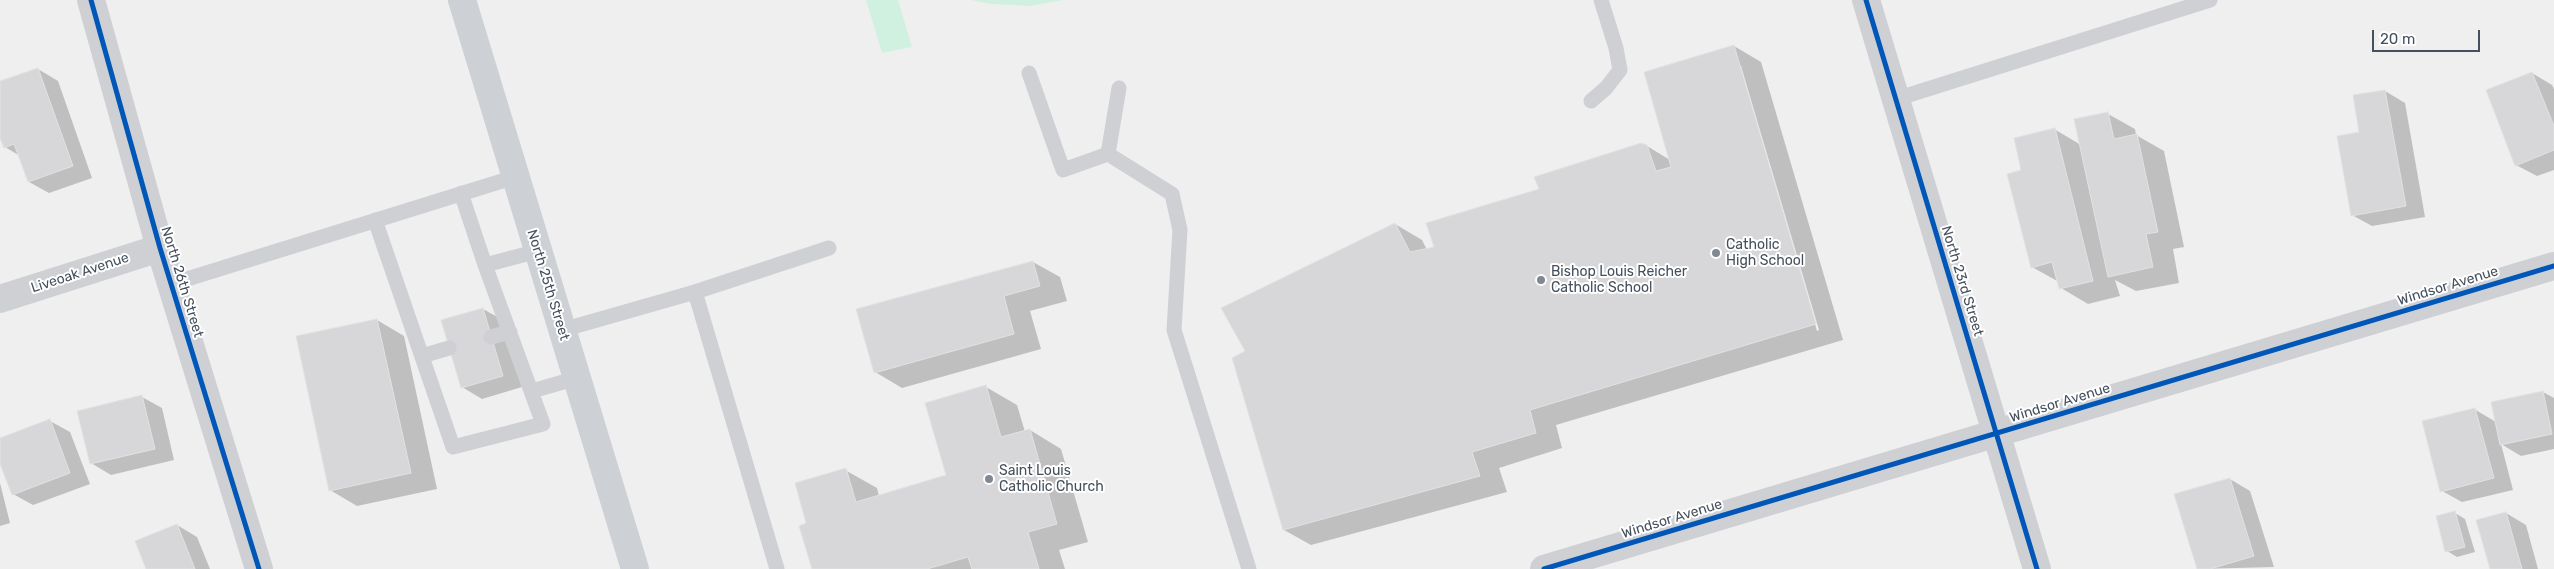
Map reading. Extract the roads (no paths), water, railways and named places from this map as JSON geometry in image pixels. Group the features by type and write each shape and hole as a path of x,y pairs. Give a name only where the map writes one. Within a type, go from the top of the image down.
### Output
{"main road":[{"name":"North 25th Street","path":"462,0 634,569"}],"street":[{"name":"North 26th Street","path":"90,0 160,248 259,569"},
{"name":"North 23rd Street","path":"1866,0 2037,569"},
{"name":"Liveoak Avenue","path":"0,299 160,248"},
{"name":"Windsor Avenue","path":"1544,569 2554,266"}],"lane":[{"path":"1591,101 1606,88 1620,70 1616,48 1601,0"},
{"path":"1896,99 2210,0"},
{"path":"1029,72 1063,170 1108,154"},
{"path":"1108,154 1119,88"},
{"path":"1108,154 1172,194 1180,230 1174,330 1249,569"},
{"path":"171,284 515,177"},
{"path":"375,220 453,447 543,424 461,193"},
{"path":"562,330 695,292 828,248"},
{"path":"485,265 538,251"},
{"path":"695,292 777,569"},
{"path":"491,337 510,332"},
{"path":"422,356 449,348"},
{"path":"532,391 576,378"}],"place":[{"name":"Catholic High School","path":"1716,253"},
{"name":"Bishop Louis Reicher Catholic School","path":"1541,280"},
{"name":"Saint Louis Catholic Church","path":"989,479"}]}
